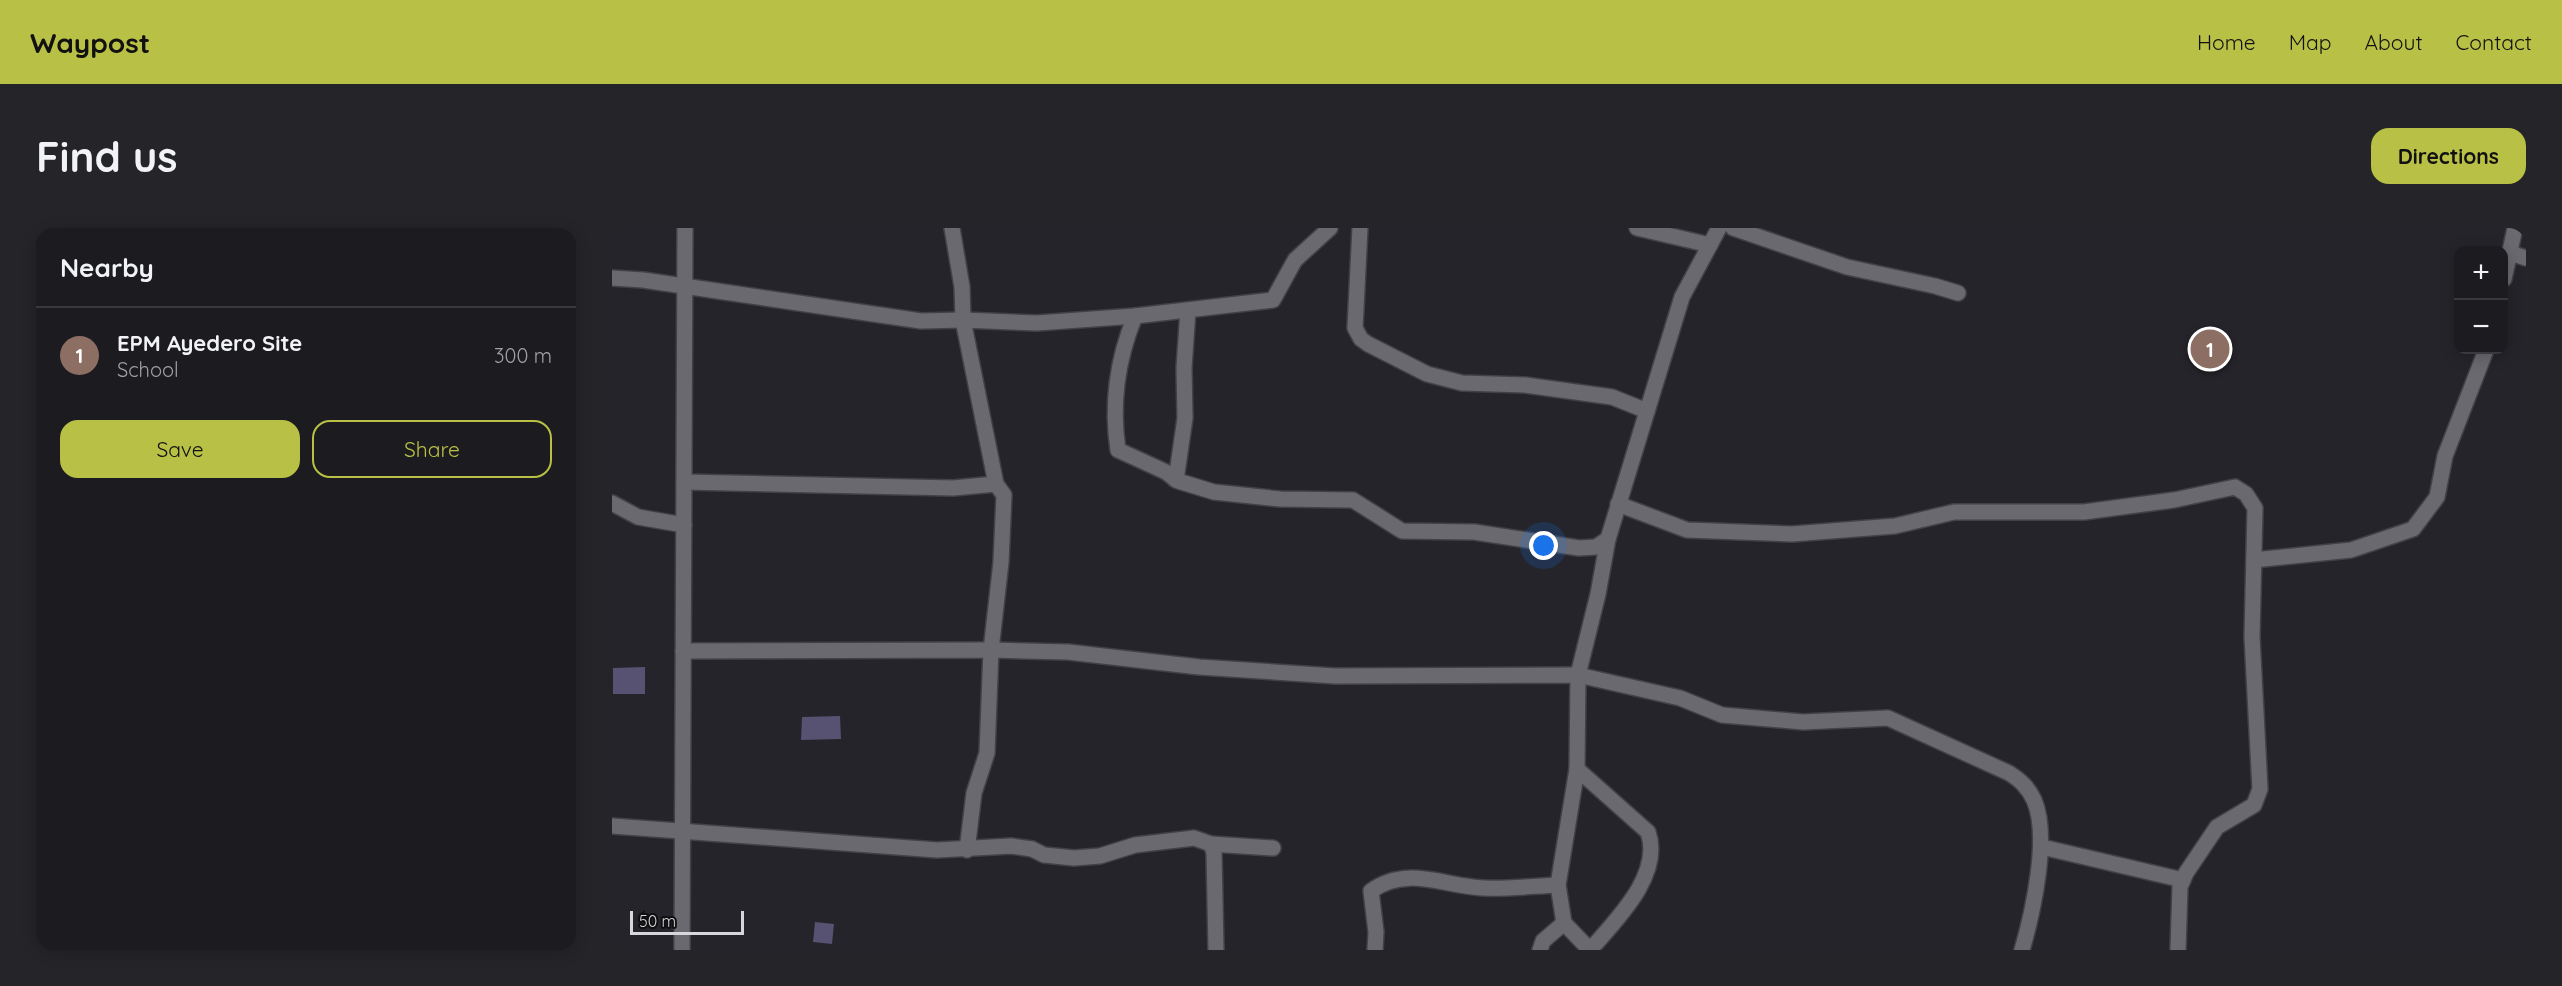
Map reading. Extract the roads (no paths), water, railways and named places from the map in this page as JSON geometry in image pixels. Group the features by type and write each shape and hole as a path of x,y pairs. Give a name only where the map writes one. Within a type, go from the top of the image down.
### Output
{"street":[{"path":"682,950 687,286 685,228"},
{"path":"952,228 962,286 963,320 996,484 1004,495 1001,562 991,650 987,753 974,793 967,850"},
{"path":"612,278 687,286 921,321 1036,323 1135,316 1273,300 1295,260 1330,228"},
{"path":"1360,228 1355,328 1361,339 1368,344 1427,374 1462,383 1525,385 1612,397 1647,411"},
{"path":"1637,228 1710,245"},
{"path":"1578,769 1648,832 1652,843 1651,859 1626,911 1590,950 1564,923 1558,885 1578,769 1578,675 1598,594 1608,539 1682,297 1719,228"},
{"path":"1733,228 1847,267 1958,293"},
{"path":"2508,262 2515,228"},
{"path":"2510,253 2526,258"},
{"path":"1176,480 1185,418 1184,368 1188,310"},
{"path":"1135,316 1124,342 1116,380 1114,424 1118,450 1166,472 1176,480 1194,488 1214,492 1280,499 1353,500 1402,531 1474,532 1579,548 1596,547 1608,539"},
{"path":"2254,560 2351,550 2413,529 2437,497 2445,456 2484,354"},
{"path":"684,482 953,488 996,484"},
{"path":"1618,504 1687,530 1792,534 1895,526 1954,512 2084,512 2174,500 2235,487 2246,494 2255,508 2252,637 2260,789 2254,805 2217,827 2183,880 2180,887 2178,950"},
{"path":"612,503 638,517 684,525"},
{"path":"683,651 1068,652 1220,669 1335,676 1578,675 1680,698 1722,715 1803,722 1888,718 2009,773 2023,783 2035,801 2042,847 2022,950"},
{"path":"612,826 683,829 865,845 967,850 1011,846 1032,849 1044,855 1074,858 1100,856 1135,845 1194,838 1211,844 1273,848"},
{"path":"1211,844 1216,950"},
{"path":"2042,847 2183,880"},
{"path":"1375,950 1376,932 1371,891 1386,880 1424,877 1464,887 1488,888 1558,885"},
{"path":"1540,950 1543,941 1564,923"}],"place":[{"name":"EPM Ayedero Site","path":"2210,349"}]}
